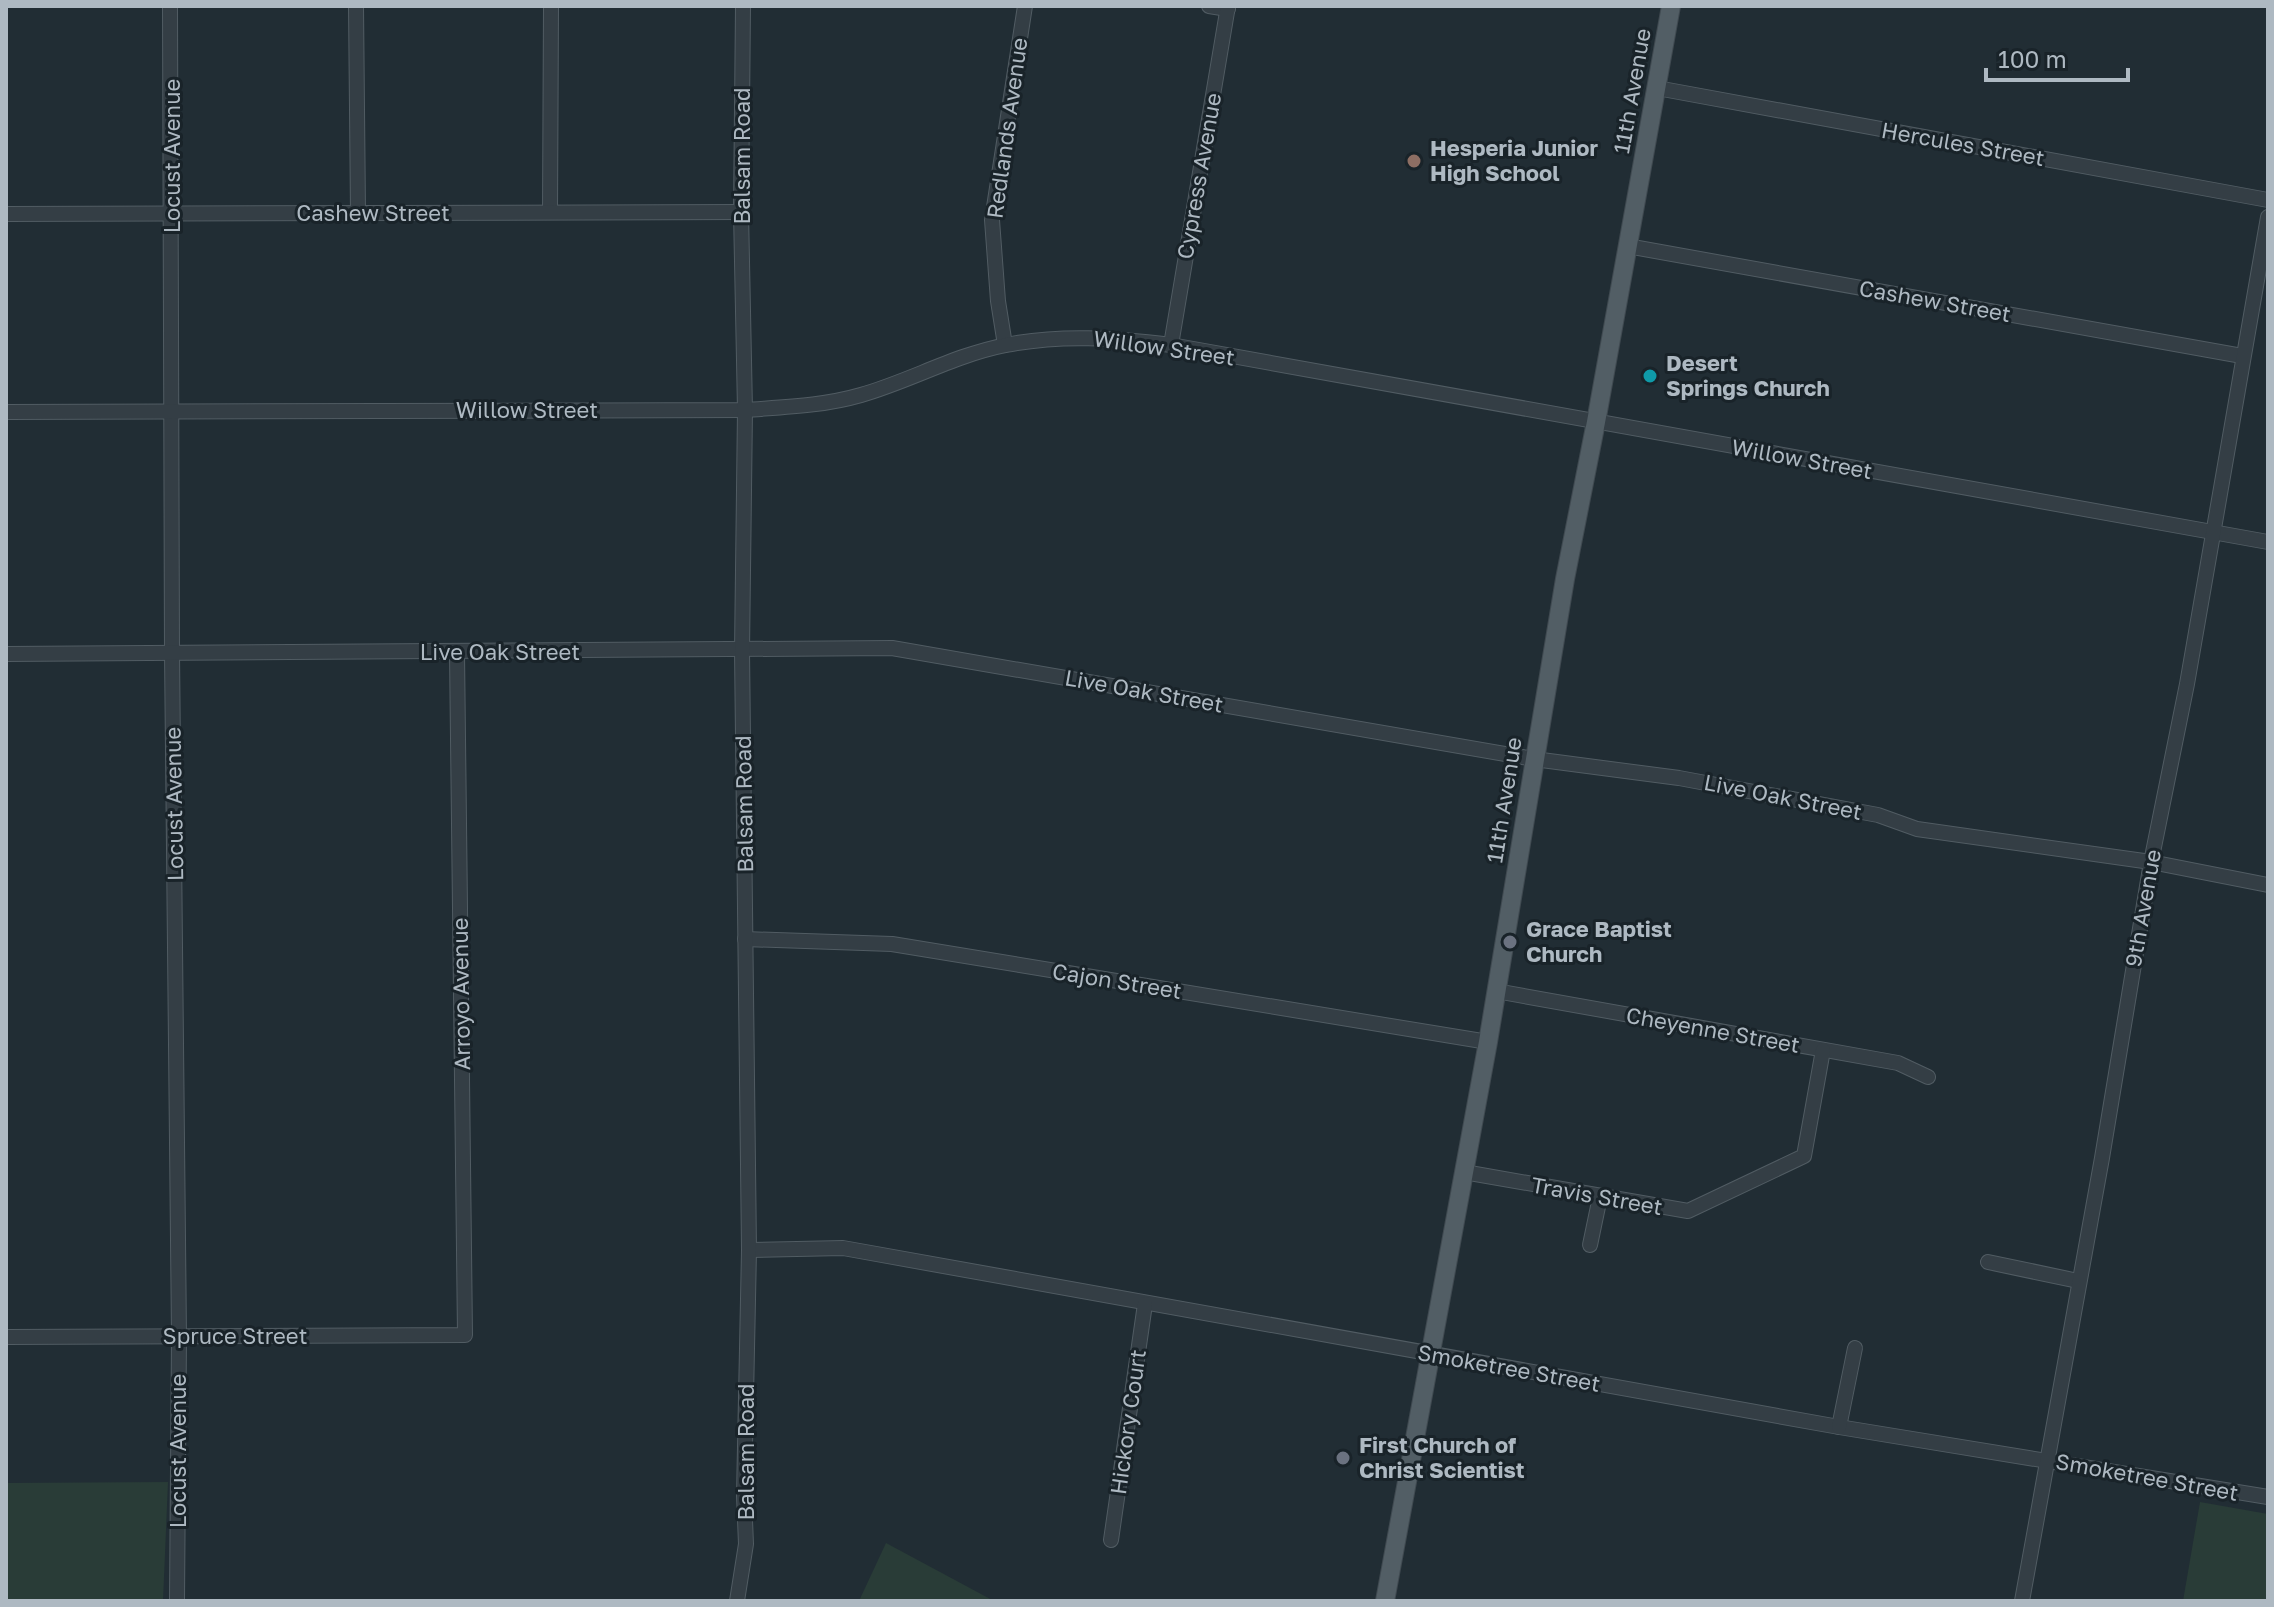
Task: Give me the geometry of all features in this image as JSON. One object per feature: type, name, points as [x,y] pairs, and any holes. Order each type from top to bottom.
[{"type":"main road","name":"11th Avenue","points":[[1385,1601],[1488,1042],[1570,551],[1671,6]]},
{"type":"street","name":"Locust Avenue","points":[[170,6],[179,1337],[177,1601]]},
{"type":"street","points":[[356,6],[358,213]]},
{"type":"street","points":[[550,212],[551,6]]},
{"type":"street","name":"Balsam Road","points":[[737,1601],[746,1544],[744,1496],[749,1250],[742,651],[745,410],[741,212],[743,6]]},
{"type":"street","name":"Redlands Avenue","points":[[1005,345],[998,301],[992,220],[1025,6]]},
{"type":"street","points":[[1209,6],[1228,8]]},
{"type":"street","name":"Cypress Avenue","points":[[1171,345],[1228,8]]},
{"type":"street","name":"Hercules Street","points":[[1657,88],[2268,200]]},
{"type":"street","name":"Cashew Street","points":[[6,214],[741,212]]},
{"type":"street","name":"9th Avenue","points":[[2022,1601],[2268,217]]},
{"type":"street","name":"Cashew Street","points":[[1627,246],[2242,356]]},
{"type":"street","name":"Willow Street","points":[[6,412],[745,410],[844,400],[970,354],[1005,345],[1077,337],[1171,345],[2268,542]]},
{"type":"street","name":"Live Oak Street","points":[[6,654],[892,648],[1534,759],[1679,778],[1878,815],[1917,829],[2151,862],[2268,885]]},
{"type":"street","name":"Arroyo Avenue","points":[[457,653],[465,1335]]},
{"type":"street","name":"Cajon Street","points":[[745,939],[892,944],[1488,1042]]},
{"type":"street","name":"Cheyenne Street","points":[[1496,991],[1898,1063],[1928,1077]]},
{"type":"street","name":"Travis Street","points":[[1464,1172],[1688,1211],[1804,1156],[1823,1050]]},
{"type":"street","points":[[1590,1245],[1600,1197]]},
{"type":"street","name":"Smoketree Street","points":[[749,1250],[843,1248],[1839,1427],[2268,1497]]},
{"type":"street","points":[[1988,1262],[2078,1281]]},
{"type":"street","name":"Hickory Court","points":[[1111,1540],[1145,1304]]},
{"type":"street","name":"Spruce Street","points":[[6,1337],[465,1335]]},
{"type":"street","points":[[1839,1427],[1855,1348]]},
{"type":"green space","points":[[168,1482],[163,1601],[6,1601],[6,1483]]},
{"type":"green space","points":[[2200,1502],[2268,1514],[2268,1601],[2183,1601]]},
{"type":"green space","points":[[886,1543],[994,1601],[859,1601]]},
{"type":"place","name":"Hesperia Junior High School","points":[[1414,161]]},
{"type":"place","name":"Desert Springs Church","points":[[1650,376]]},
{"type":"place","name":"Grace Baptist Church","points":[[1510,942]]},
{"type":"place","name":"First Church of Christ Scientist","points":[[1343,1458]]}]
